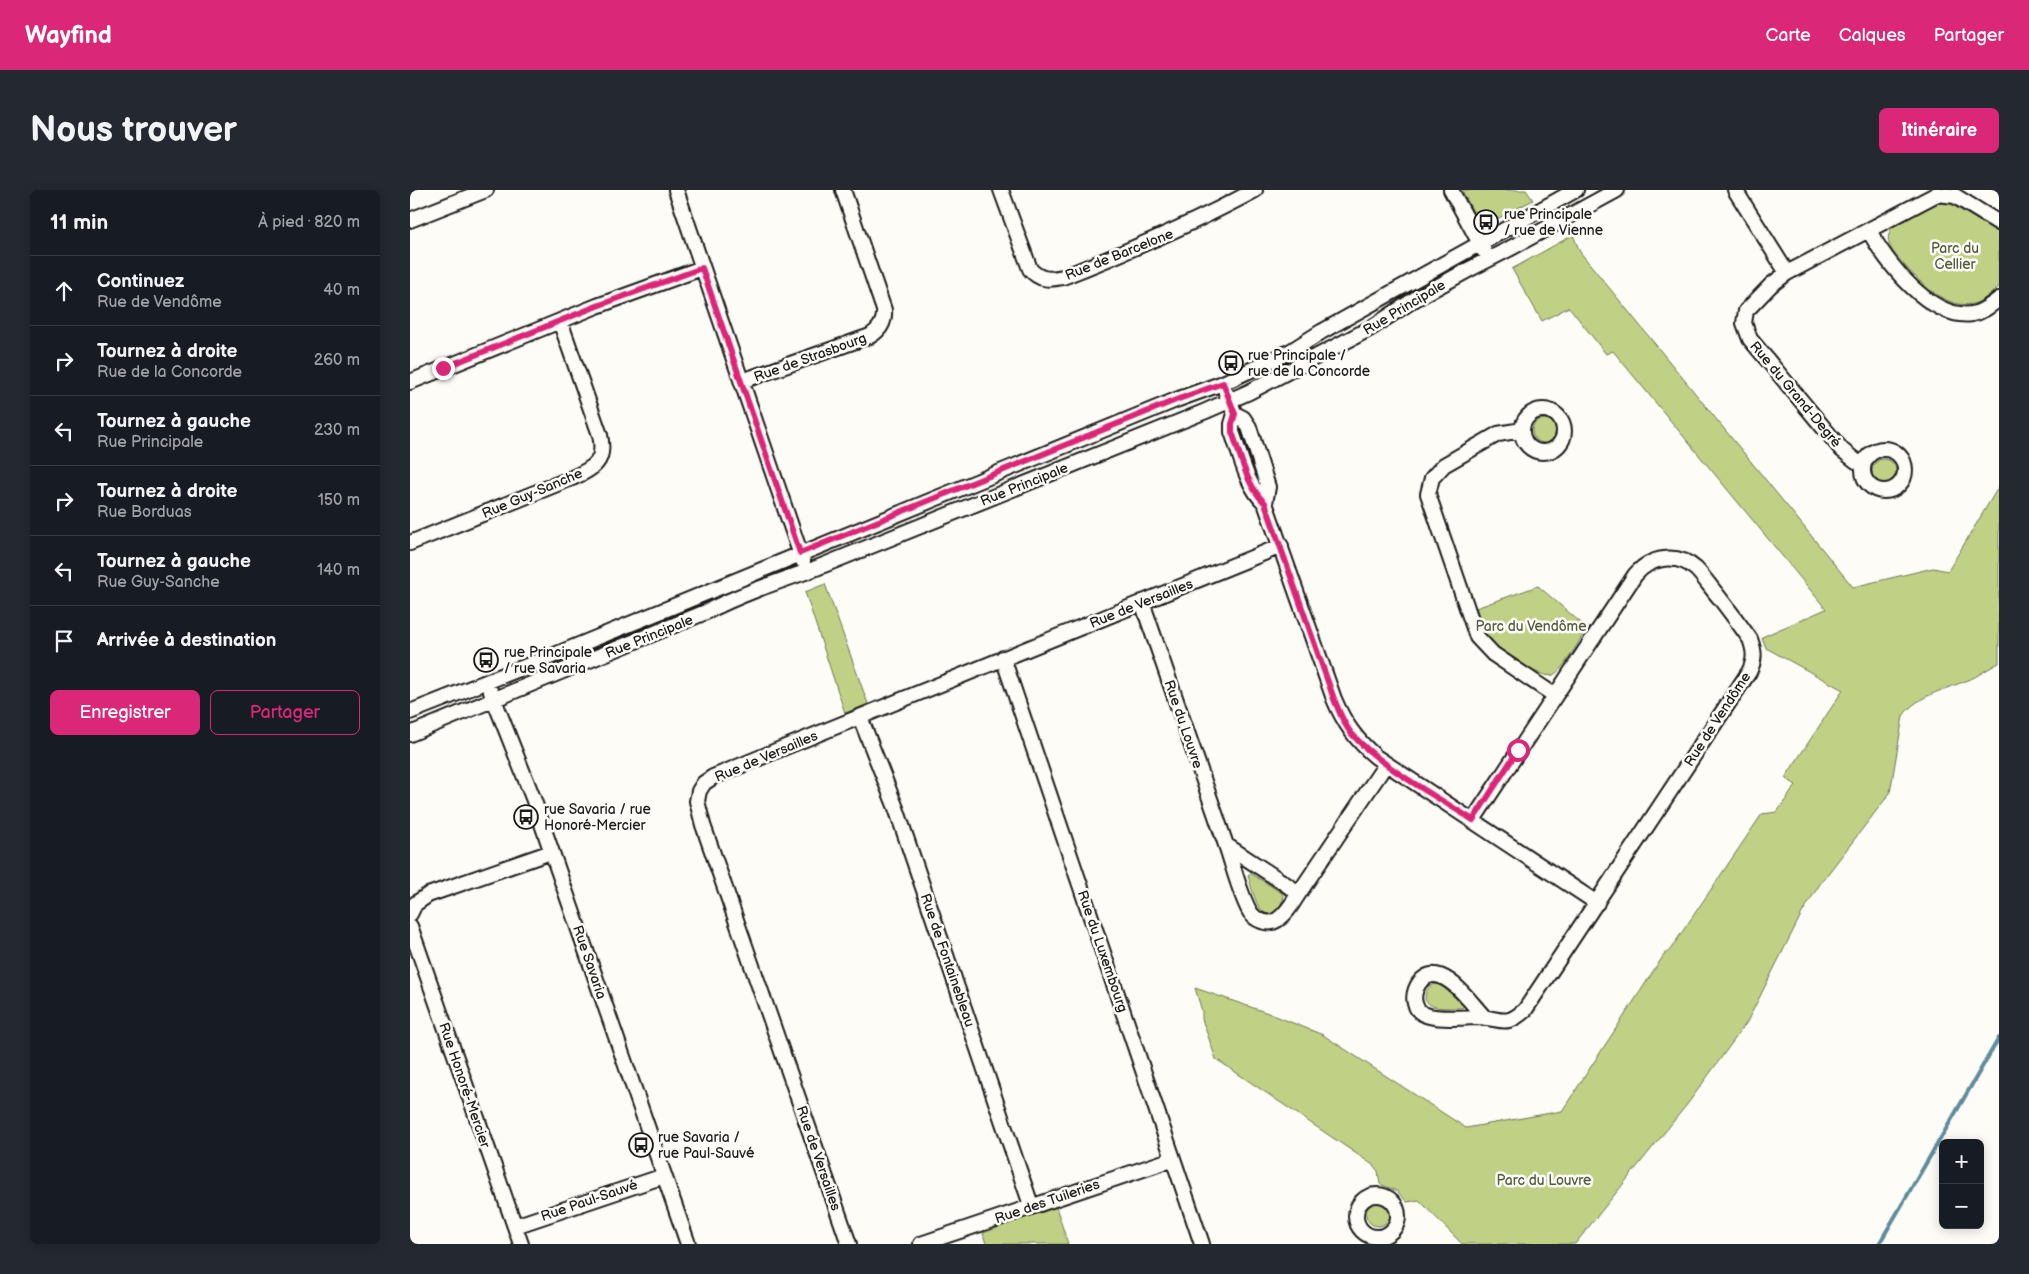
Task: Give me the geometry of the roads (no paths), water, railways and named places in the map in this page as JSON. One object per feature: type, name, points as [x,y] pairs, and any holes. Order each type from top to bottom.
[{"type":"street","points":[[410,220],[486,190]]},
{"type":"street","points":[[676,190],[807,572]]},
{"type":"street","name":"Rue de Strasbourg","points":[[742,381],[870,336],[881,326],[884,310],[843,190]]},
{"type":"street","name":"Rue de Barcelone","points":[[1002,190],[1030,269],[1038,277],[1048,279],[1063,277],[1172,233],[1256,190]]},
{"type":"street","points":[[1451,190],[1488,259]]},
{"type":"street","name":"Rue Principale","points":[[410,712],[1176,400],[1223,383],[1304,344],[1321,332],[1576,190]]},
{"type":"street","name":"Rue Principale","points":[[410,734],[706,612],[728,601],[807,572],[1230,401],[1371,328],[1415,300],[1616,190]]},
{"type":"street","points":[[1735,190],[1787,273]]},
{"type":"street","name":"Rue du Grand-Degré","points":[[1863,464],[1842,450],[1760,352],[1747,333],[1744,318],[1749,306],[1787,273],[1941,193],[1955,196],[1999,223]]},
{"type":"street","points":[[1869,230],[1885,257],[1913,288],[1923,297],[1942,308],[1956,313],[1972,314],[1986,309],[1999,299]]},
{"type":"street","points":[[410,382],[560,321],[702,268]]},
{"type":"street","name":"Rue Guy-Sanche","points":[[410,543],[572,478],[590,469],[599,460],[602,450],[600,435],[560,321]]},
{"type":"street","points":[[1223,383],[1235,414],[1232,432],[1250,484],[1265,503],[1340,715],[1352,734],[1368,751],[1386,764],[1597,903]]},
{"type":"street","points":[[1522,430],[1498,434],[1444,464],[1432,478],[1428,494],[1477,637],[1492,654],[1554,695]]},
{"type":"street","name":"Rue de Versailles","points":[[849,1244],[706,834],[697,801],[702,785],[713,777],[860,716],[1281,546]]},
{"type":"street","name":"Rue de Vendôme","points":[[1473,820],[1554,695],[1642,567],[1658,559],[1674,559],[1696,569],[1750,639],[1754,652],[1754,661],[1749,672],[1525,1010],[1509,1021],[1426,1015],[1419,1010],[1415,1003],[1416,987],[1420,981],[1428,976],[1442,977],[1452,984],[1485,1018]]},
{"type":"street","name":"Rue du Louvre","points":[[1142,602],[1248,907],[1255,917],[1272,923],[1284,914],[1386,764]]},
{"type":"street","name":"Rue du Luxembourg","points":[[1003,658],[1202,1244]]},
{"type":"street","name":"Rue Savaria","points":[[487,682],[533,798],[688,1244]]},
{"type":"street","name":"Rue de Fontainebleau","points":[[860,716],[899,817],[1031,1205]]},
{"type":"street","points":[[1226,845],[1299,893]]},
{"type":"street","points":[[410,914],[415,904],[428,895],[551,852]]},
{"type":"street","name":"Rue Honoré-Mercier","points":[[410,926],[521,1244]]},
{"type":"street","name":"Rue des Tuileries","points":[[921,1244],[1172,1158]]},
{"type":"street","name":"Rue Paul-Sauvé","points":[[515,1226],[664,1176]]},
{"type":"waterway","points":[[1879,1244],[1999,1038]]},
{"type":"place","name":"rue Principale / rue de Vienne","points":[[1486,222]]},
{"type":"place","name":"rue Principale / rue de la Concorde","points":[[1231,363]]},
{"type":"place","name":"rue Principale / rue Savaria","points":[[486,660]]},
{"type":"place","name":"rue Savaria / rue Honoré-Mercier","points":[[526,817]]},
{"type":"place","name":"rue Savaria / rue Paul-Sauvé","points":[[641,1145]]},
{"type":"park label","name":"Parc du Cellier","points":[[1955,256]]},
{"type":"park label","name":"Parc du Vendôme","points":[[1531,626]]},
{"type":"park label","name":"Parc du Louvre","points":[[1544,1180]]}]
